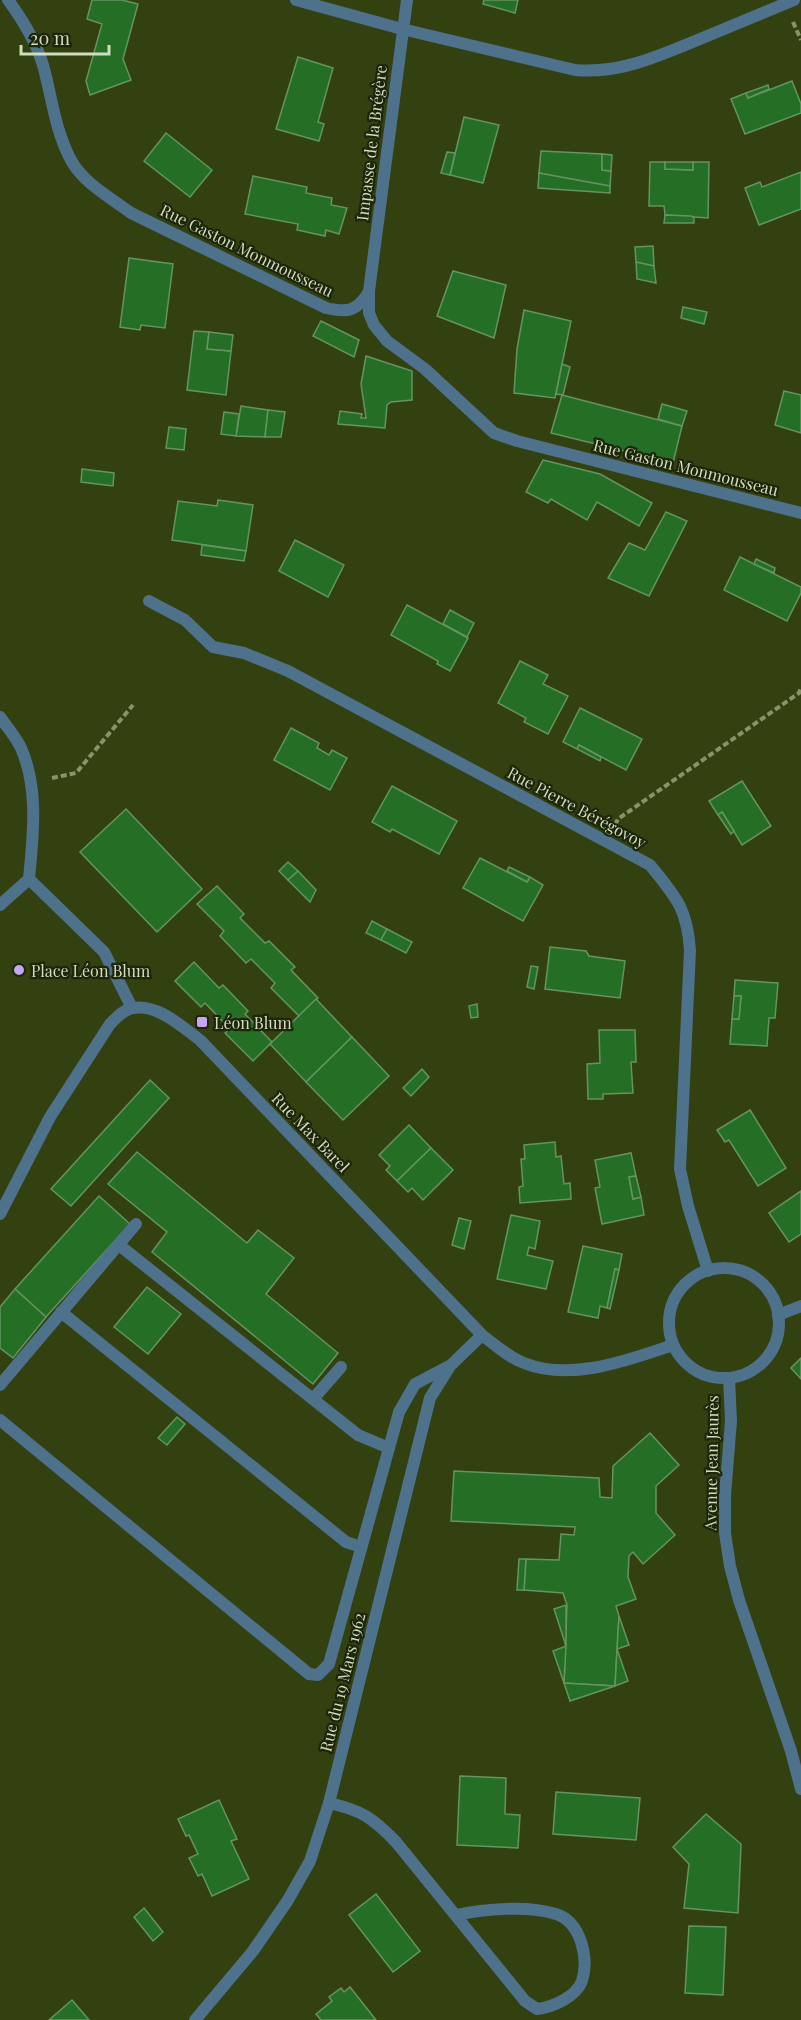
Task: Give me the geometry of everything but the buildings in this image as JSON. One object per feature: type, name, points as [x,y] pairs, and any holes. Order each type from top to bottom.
[{"type":"street","name":"Rue Gaston Monmousseau","points":[[8,0],[30,34],[43,63],[59,130],[72,162],[86,179],[131,213],[326,308],[339,311],[352,309],[361,304],[369,291]]},
{"type":"street","points":[[296,0],[402,29],[575,70],[596,72],[618,69],[650,60],[794,0]]},
{"type":"street","name":"Impasse de la Brégère","points":[[369,291],[407,0]]},
{"type":"street","name":"Rue Gaston Monmousseau","points":[[369,291],[369,313],[374,325],[387,341],[425,369],[494,433],[517,441],[801,513]]},
{"type":"street","name":"Rue Pierre Bérégovoy","points":[[149,601],[185,620],[213,647],[244,652],[288,671],[650,865],[680,904],[689,929],[680,1169],[688,1206],[708,1270]]},
{"type":"street","points":[[0,717],[21,748],[31,782],[33,831],[29,879],[0,905]]},
{"type":"street","points":[[0,1214],[50,1117],[110,1024],[132,1008],[104,952],[29,879]]},
{"type":"street","name":"Rue Max Barel","points":[[132,1008],[150,1009],[171,1018],[200,1040],[482,1335],[504,1352],[525,1364],[553,1370],[579,1369],[610,1364],[673,1345]]},
{"type":"street","points":[[0,1385],[136,1224]]},
{"type":"street","points":[[119,1245],[358,1435],[389,1448]]},
{"type":"street","points":[[727,1268],[745,1272],[760,1282],[772,1297],[778,1315],[777,1340],[771,1352],[753,1370],[729,1378],[715,1378],[690,1367],[673,1345],[669,1330],[669,1315],[682,1287],[694,1277],[708,1270],[727,1268]]},
{"type":"street","points":[[778,1315],[801,1306]]},
{"type":"street","points":[[61,1312],[346,1542],[361,1547]]},
{"type":"street","name":"Rue du 19 Mars 1962","points":[[195,2020],[253,1952],[288,1900],[310,1861],[329,1803],[430,1398],[450,1366],[482,1335]]},
{"type":"street","points":[[0,1420],[309,1674],[318,1675],[329,1664],[399,1412],[415,1384],[450,1366]]},
{"type":"street","points":[[313,1399],[341,1367]]},
{"type":"street","name":"Avenue Jean Jaurès","points":[[729,1378],[731,1420],[724,1495],[725,1533],[730,1566],[739,1600],[791,1751],[801,1789]]},
{"type":"street","points":[[329,1803],[352,1808],[375,1821],[396,1842],[456,1916],[525,2001],[537,2009],[550,2007],[570,1995],[581,1982],[584,1949],[575,1928],[558,1914],[528,1910],[486,1909],[456,1916]]},
{"type":"path","points":[[605,841],[618,819],[799,693],[801,687]]},
{"type":"path","points":[[31,782],[76,773],[133,705]]},
{"type":"place","name":"Place Léon Blum","points":[[19,970]]},
{"type":"place","name":"Léon Blum","points":[[202,1022]]}]
